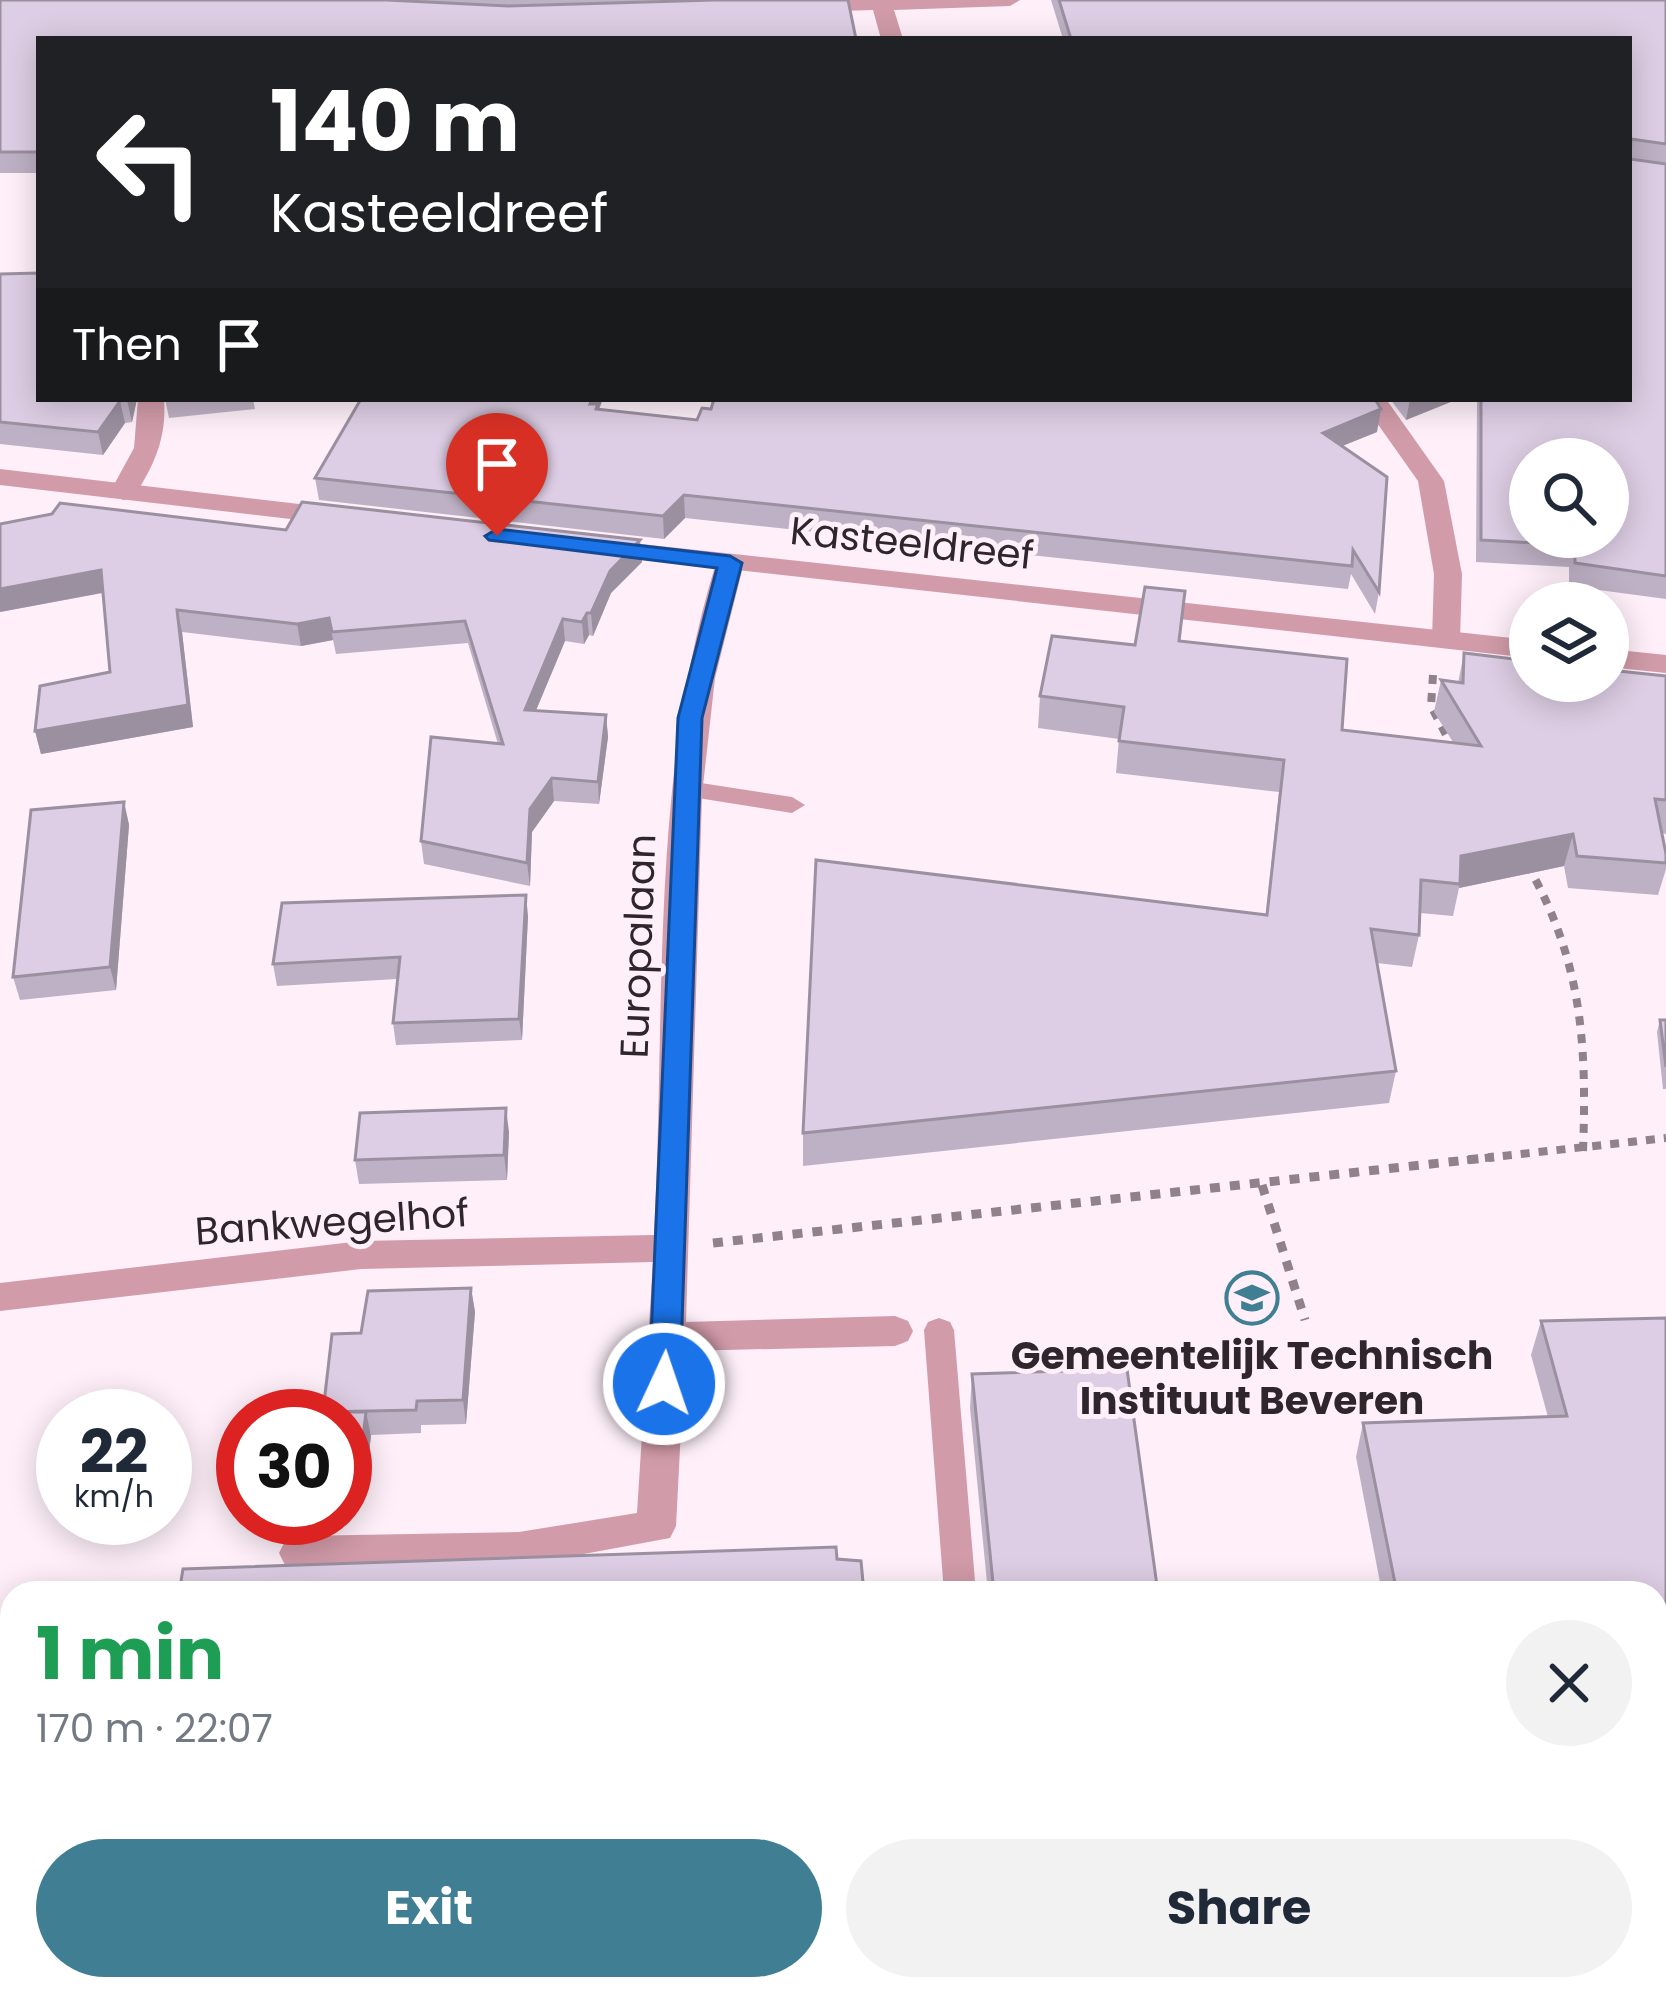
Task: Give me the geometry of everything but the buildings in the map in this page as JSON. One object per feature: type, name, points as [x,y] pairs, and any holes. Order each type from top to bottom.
[{"type":"street","points":[[789,6],[1010,0]]},
{"type":"street","points":[[881,3],[891,36]]},
{"type":"street","points":[[123,492],[146,458],[151,402]]},
{"type":"street","points":[[1374,402],[1431,481],[1448,574],[1446,640]]},
{"type":"street","points":[[0,477],[380,522]]},
{"type":"street","name":"Kasteeldreef","points":[[567,544],[1509,648]]},
{"type":"street","name":"Europalaan","points":[[299,1553],[519,1550],[656,1526],[672,1248],[690,718],[730,563]]},
{"type":"street","points":[[1629,660],[1666,664]]},
{"type":"street","name":"Bankwegelhof","points":[[0,1297],[361,1256],[672,1248]]},
{"type":"street","points":[[667,1337],[895,1331]]},
{"type":"lane","points":[[688,789],[792,805]]},
{"type":"lane","points":[[939,1330],[959,1581]]},
{"type":"path","points":[[1446,640],[1433,672],[1431,706],[1464,766]]},
{"type":"path","points":[[1523,858],[1546,895],[1574,970],[1588,1046],[1583,1150]]},
{"type":"path","points":[[672,1248],[1666,1138]]},
{"type":"path","points":[[1262,1185],[1305,1320]]},
{"type":"place","name":"Gemeentelijk Technisch Instituut Beveren","points":[[1252,1298]]},
{"type":"route","points":[[497,536],[730,563],[690,718],[664,1384]]}]
